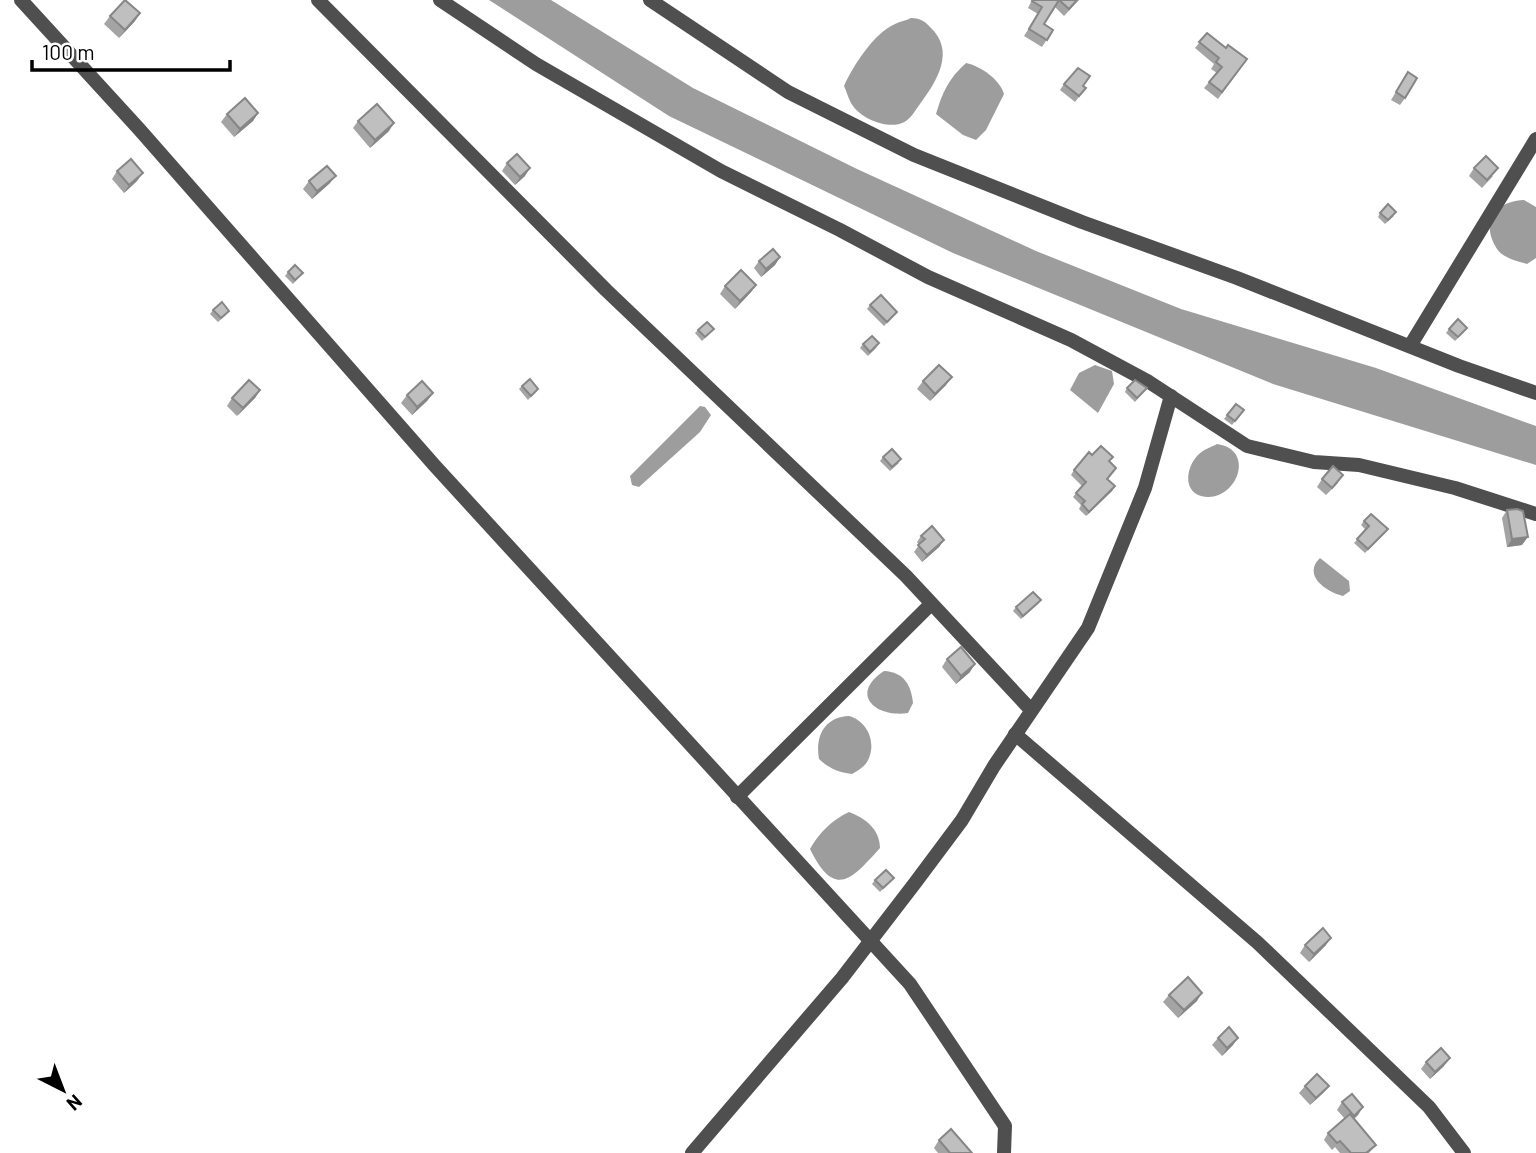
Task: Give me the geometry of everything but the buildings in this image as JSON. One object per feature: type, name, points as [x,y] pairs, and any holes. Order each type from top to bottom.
[{"type":"street","points":[[21,0],[148,139],[435,466],[910,984],[1005,1126],[1004,1153]]},
{"type":"street","points":[[318,0],[606,290],[895,567],[1031,710]]},
{"type":"street","points":[[440,0],[536,64],[721,171],[841,230],[928,277],[1070,340],[1149,382],[1247,446],[1314,462],[1359,465],[1455,488],[1536,514]]},
{"type":"street","points":[[650,0],[788,92],[914,155],[1082,222],[1237,278],[1536,393]]},
{"type":"street","points":[[1410,346],[1536,139]]},
{"type":"street","points":[[692,1153],[842,978],[962,820],[1015,734],[1088,628],[1145,488],[1171,396]]},
{"type":"street","points":[[737,797],[931,604]]},
{"type":"street","points":[[1015,734],[1258,943],[1429,1107],[1464,1153]]},
{"type":"shaded area","points":[[489,0],[551,0],[693,88],[857,169],[1036,251],[1181,309],[1376,368],[1536,426],[1536,465],[1273,384],[953,253],[669,116]]},
{"type":"shaded area","points":[[911,18],[924,22],[938,36],[943,56],[937,76],[908,119],[893,125],[870,120],[852,104],[844,86],[872,42],[887,28]]},
{"type":"shaded area","points":[[966,63],[989,74],[1004,94],[986,130],[976,140],[963,135],[936,114],[947,86]]},
{"type":"shaded area","points":[[1524,200],[1536,207],[1536,258],[1527,264],[1503,255],[1497,249],[1490,231],[1490,222],[1498,209],[1505,204]]},
{"type":"shaded area","points":[[1095,365],[1112,371],[1114,384],[1098,413],[1070,390],[1079,373]]},
{"type":"shaded area","points":[[700,406],[705,407],[711,415],[700,432],[639,487],[632,485],[630,476]]},
{"type":"shaded area","points":[[1217,444],[1229,448],[1237,456],[1237,476],[1224,493],[1213,497],[1201,496],[1191,489],[1189,471],[1198,455]]},
{"type":"shaded area","points":[[1320,558],[1349,581],[1350,591],[1343,596],[1318,582],[1314,571]]},
{"type":"shaded area","points":[[884,671],[897,674],[908,685],[913,703],[908,713],[886,712],[871,703],[868,688]]},
{"type":"shaded area","points":[[849,716],[865,727],[871,745],[866,763],[852,774],[827,765],[819,759],[818,751],[820,736],[827,724],[840,717]]},
{"type":"shaded area","points":[[849,812],[870,825],[877,835],[880,848],[852,875],[836,879],[819,865],[810,849],[826,828]]}]
